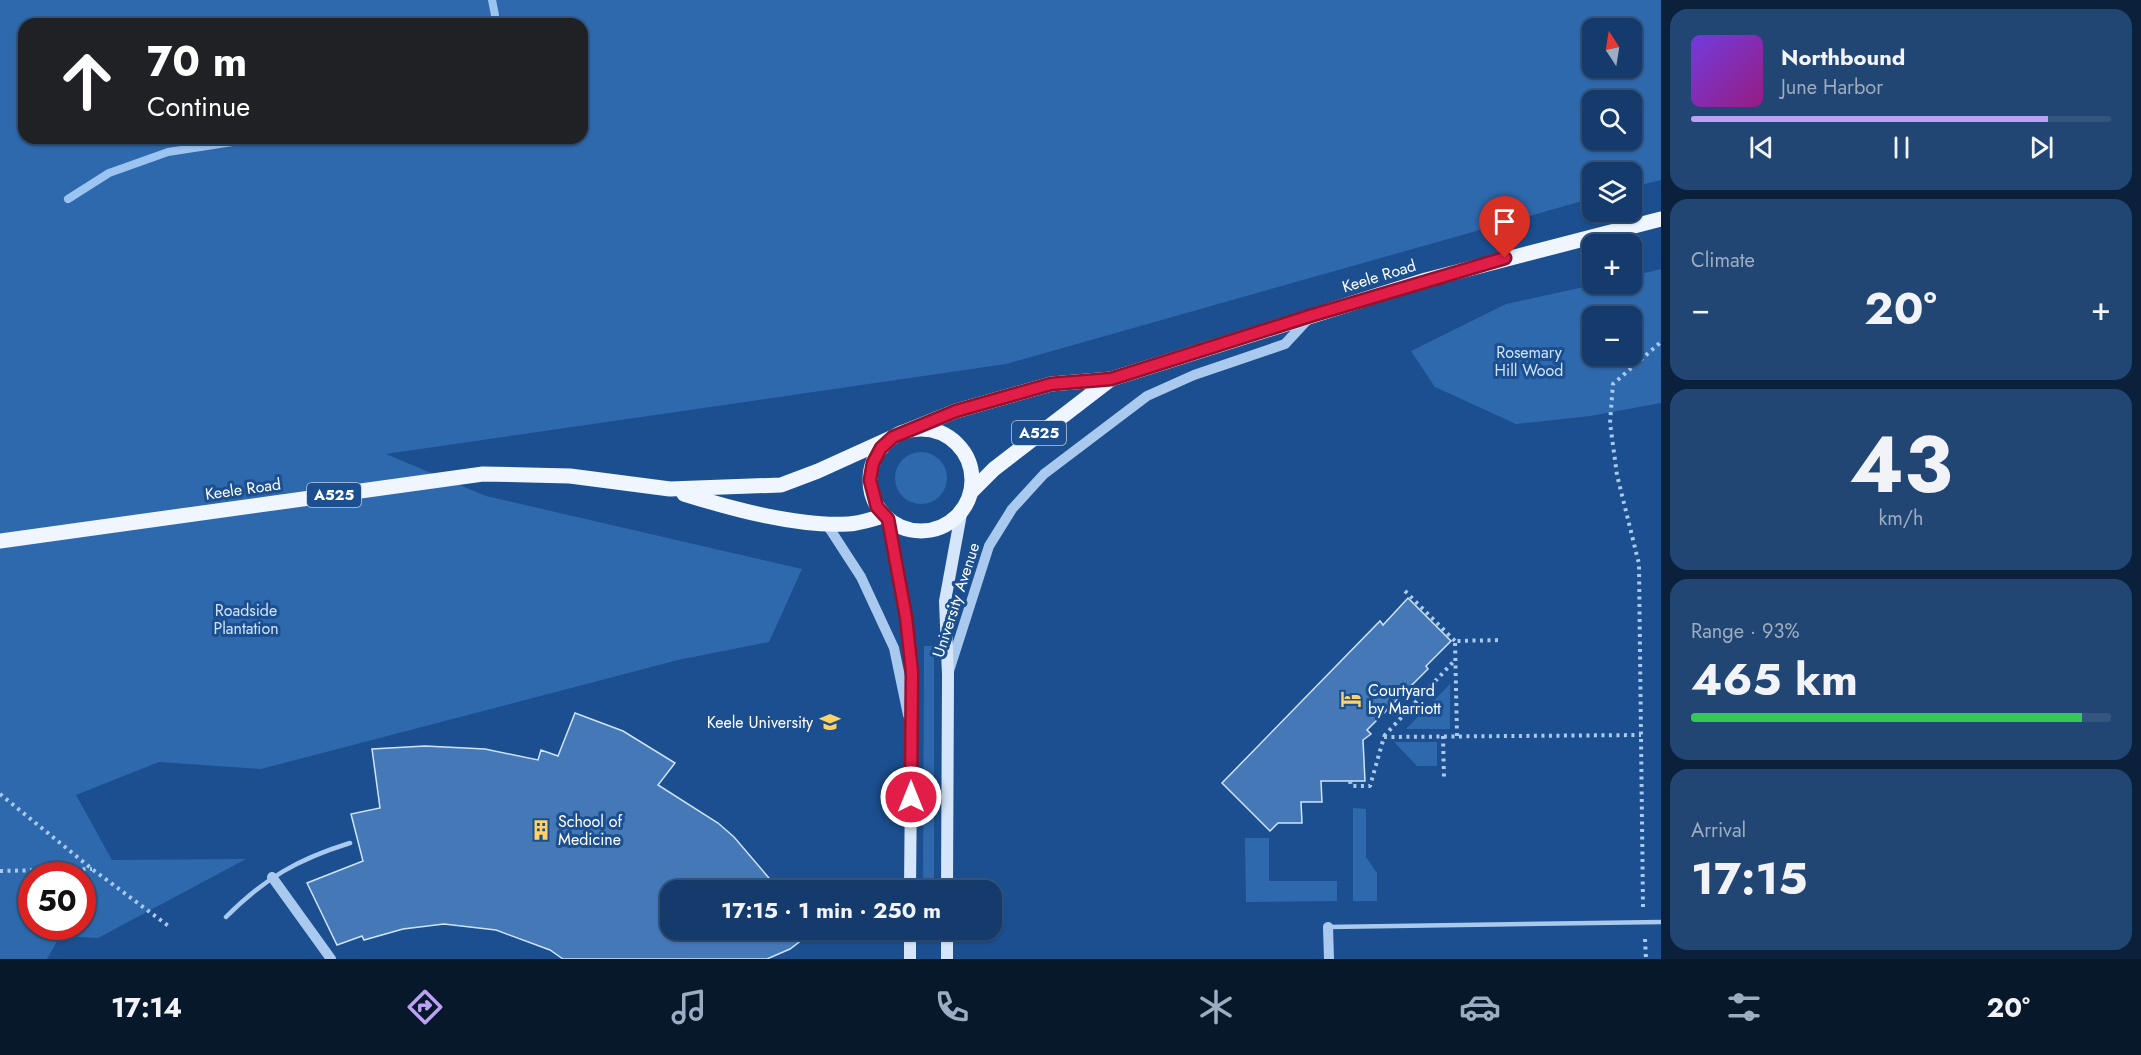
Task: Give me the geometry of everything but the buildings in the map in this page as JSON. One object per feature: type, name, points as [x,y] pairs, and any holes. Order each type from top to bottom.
[{"type":"main road","name":"Keele Road","points":[[1111,379],[1313,315],[1534,250],[1661,219]]},
{"type":"main road","name":"A525","points":[[909,430],[956,411],[1051,384],[1111,379]]},
{"type":"main road","name":"A525","points":[[971,492],[994,469],[1111,379]]},
{"type":"main road","points":[[924,429],[952,439],[963,450],[970,463],[973,478],[971,492],[961,514],[941,527],[925,531],[908,529],[886,518],[873,496],[870,480],[877,456],[893,437],[909,430],[924,429]]},
{"type":"main road","name":"A525","points":[[670,489],[781,484],[819,471],[893,437]]},
{"type":"main road","name":"Keele Road","points":[[0,541],[483,474],[570,476],[670,489]]},
{"type":"main road","name":"A525","points":[[670,489],[746,513],[849,524],[886,518]]},
{"type":"main road","name":"University Avenue","points":[[947,880],[948,675],[945,601],[961,514]]},
{"type":"main road","name":"University Avenue","points":[[886,518],[906,617],[912,672],[910,880]]},
{"type":"main road","points":[[910,940],[910,959]]},
{"type":"main road","points":[[947,940],[947,959]]},
{"type":"street","name":"University Avenue","points":[[948,675],[989,546],[1012,509],[1044,474],[1147,396],[1194,375],[1285,344],[1313,315]]},
{"type":"street","name":"University Avenue","points":[[826,523],[861,577],[894,648],[911,727]]},
{"type":"street","points":[[272,877],[331,959]]},
{"type":"street","points":[[1328,927],[1329,959]]},
{"type":"lane","points":[[226,917],[272,877],[297,861],[350,843]]},
{"type":"lane","points":[[1328,927],[1661,922]]},
{"type":"path","points":[[1644,922],[1639,564],[1617,475],[1610,423],[1613,384],[1661,342]]},
{"type":"path","points":[[1405,591],[1455,641],[1457,736]]},
{"type":"path","points":[[1455,641],[1501,640]]},
{"type":"path","points":[[1350,782],[1352,786],[1370,786],[1384,737],[1455,660]]},
{"type":"path","points":[[1384,737],[1641,735]]},
{"type":"path","points":[[1443,736],[1444,778]]},
{"type":"path","points":[[0,794],[83,862]]},
{"type":"path","points":[[0,871],[18,871]]},
{"type":"path","points":[[96,872],[170,927]]},
{"type":"green space","name":"Roadside Plantation","points":[[0,0],[1661,0],[1661,180],[1642,185],[1642,162],[1582,162],[1582,201],[1006,364],[386,454],[486,496],[802,569],[769,642],[678,660],[261,769],[159,762],[76,795],[112,860],[246,859],[98,938],[96,938],[96,862],[18,862],[18,940],[58,940],[47,959],[0,959]]},
{"type":"green space","name":"Rosemary Hill Wood","points":[[1661,269],[1661,403],[1590,416],[1516,424],[1435,387],[1411,351],[1506,304],[1582,287],[1582,294],[1642,294],[1642,274]]},
{"type":"green space","points":[[916,452],[926,452],[935,456],[943,464],[947,478],[943,492],[935,500],[926,504],[916,504],[907,500],[899,492],[895,483],[895,473],[899,464],[907,456]]},
{"type":"green space","points":[[924,646],[934,646],[934,880],[923,880]]},
{"type":"green space","points":[[1450,684],[1450,729],[1406,729]]},
{"type":"green space","points":[[1394,742],[1437,742],[1437,766],[1417,766]]},
{"type":"green space","points":[[1353,808],[1366,809],[1366,857],[1377,873],[1377,901],[1353,901]]},
{"type":"green space","points":[[1245,838],[1269,838],[1269,881],[1337,881],[1337,901],[1246,902]]},
{"type":"waterway","points":[[492,0],[495,18]]},
{"type":"waterway","points":[[68,199],[109,173],[168,152],[220,144]]},
{"type":"place","name":"Courtyard by Marriott","points":[[1351,699]]},
{"type":"place","name":"Keele University","points":[[830,722]]},
{"type":"place","name":"School of Medicine","points":[[541,830]]},
{"type":"route","points":[[911,797],[912,672],[906,617],[888,519],[877,507],[870,480],[873,463],[881,448],[893,437],[956,411],[1051,384],[1111,379],[1426,280],[1505,258]]}]
